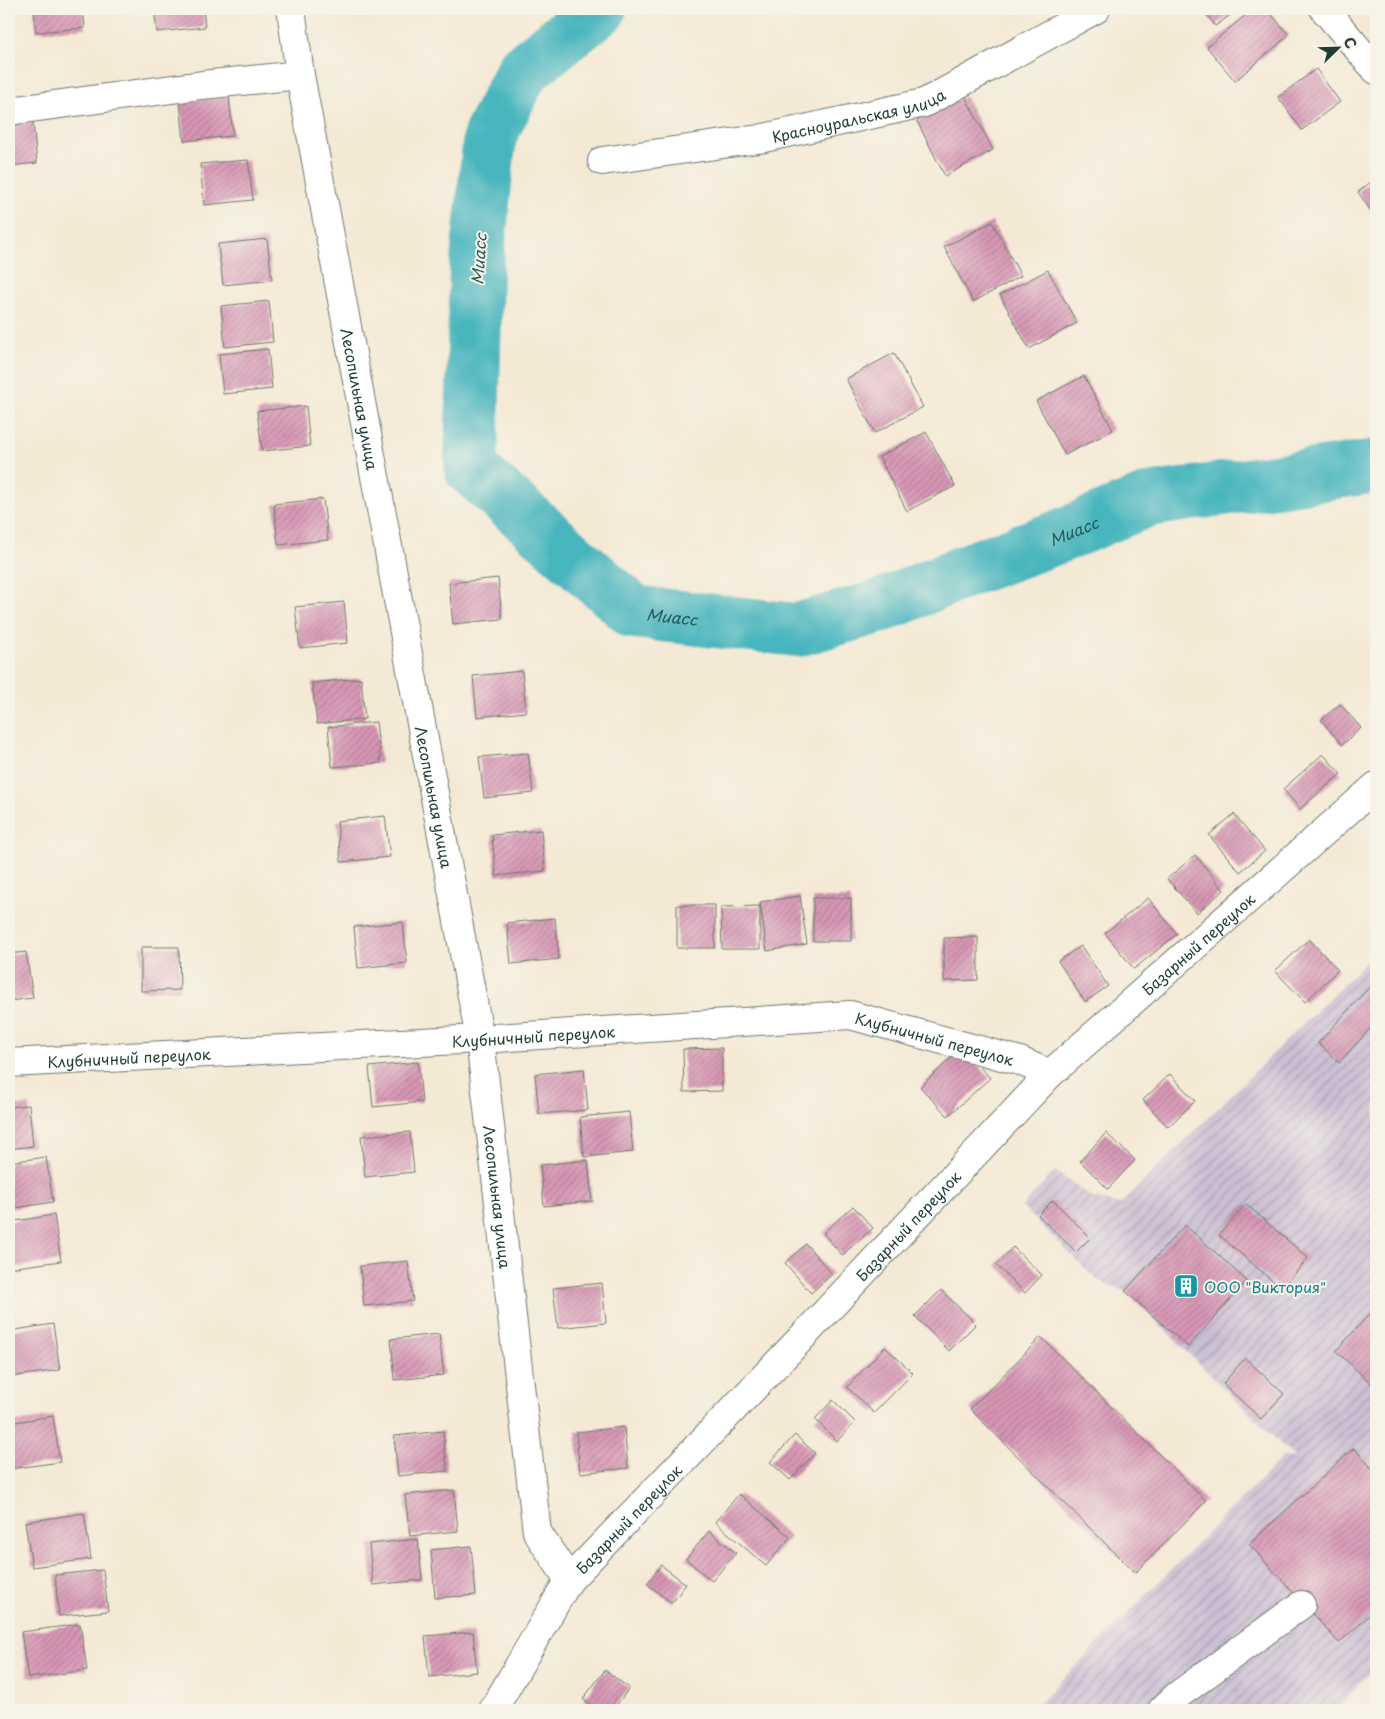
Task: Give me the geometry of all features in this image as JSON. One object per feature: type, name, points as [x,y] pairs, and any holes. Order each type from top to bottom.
[{"type":"street","name":"Лесопильная улица","points":[[291,9],[300,75],[480,1039],[536,1532],[569,1580]]},
{"type":"street","name":"Красноуральская улица","points":[[602,161],[759,139],[924,103],[1096,9]]},
{"type":"street","points":[[1324,9],[1376,70]]},
{"type":"street","points":[[9,111],[202,85],[300,75]]},
{"type":"street","name":"Базарный переулок","points":[[493,1710],[569,1580],[791,1349],[1050,1074],[1376,786]]},
{"type":"street","name":"Клубничный переулок","points":[[9,1063],[480,1039],[850,1015],[1020,1061],[1050,1074]]},
{"type":"street","points":[[1162,1710],[1178,1695],[1301,1606]]},
{"type":"shaded area","points":[[1376,952],[1376,1666],[1336,1710],[1032,1710],[1283,1457],[1295,1458],[1125,1291],[1097,1280],[1022,1207],[1055,1171],[1091,1197],[1120,1205]]},
{"type":"building","points":[[34,9],[83,9],[85,28],[36,32]]},
{"type":"building","points":[[154,9],[203,9],[205,27],[157,32]]},
{"type":"building","points":[[1203,9],[1239,9],[1215,26]]},
{"type":"building","points":[[1253,9],[1267,9],[1289,35],[1235,81],[1207,47]]},
{"type":"building","points":[[1316,69],[1340,102],[1302,130],[1278,97]]},
{"type":"building","points":[[229,96],[233,136],[184,141],[180,101]]},
{"type":"building","points":[[965,96],[993,150],[945,176],[917,121]]},
{"type":"building","points":[[33,122],[37,163],[9,166],[9,125]]},
{"type":"building","points":[[248,160],[253,200],[204,205],[200,164]]},
{"type":"building","points":[[1376,178],[1376,218],[1358,192]]},
{"type":"building","points":[[992,222],[1021,276],[973,302],[944,247]]},
{"type":"building","points":[[267,239],[272,280],[223,285],[218,244]]},
{"type":"building","points":[[1048,270],[1077,323],[1029,349],[1000,295]]},
{"type":"building","points":[[269,301],[273,342],[225,347],[221,306]]},
{"type":"building","points":[[268,349],[272,389],[223,394],[219,354]]},
{"type":"building","points":[[894,353],[923,407],[875,433],[846,379]]},
{"type":"building","points":[[1084,376],[1113,430],[1065,455],[1036,401]]},
{"type":"building","points":[[306,406],[310,446],[262,451],[257,411]]},
{"type":"building","points":[[926,432],[955,486],[907,511],[879,457]]},
{"type":"building","points":[[323,499],[328,540],[278,545],[274,504]]},
{"type":"building","points":[[498,578],[502,619],[453,624],[449,583]]},
{"type":"building","points":[[344,602],[348,643],[300,648],[295,607]]},
{"type":"building","points":[[522,671],[526,712],[477,717],[473,676]]},
{"type":"building","points":[[361,678],[365,719],[317,724],[312,683]]},
{"type":"building","points":[[1340,704],[1361,728],[1342,745],[1321,720]]},
{"type":"building","points":[[376,722],[381,763],[332,767],[328,727]]},
{"type":"building","points":[[528,753],[533,793],[484,798],[479,757]]},
{"type":"building","points":[[1323,754],[1341,774],[1300,809],[1283,789]]},
{"type":"building","points":[[1234,814],[1265,851],[1240,872],[1209,835]]},
{"type":"building","points":[[385,816],[390,857],[341,862],[337,821]]},
{"type":"building","points":[[541,830],[545,871],[496,876],[492,835]]},
{"type":"building","points":[[1195,855],[1224,890],[1197,913],[1167,879]]},
{"type":"building","points":[[800,896],[807,944],[767,951],[760,902]]},
{"type":"building","points":[[813,898],[851,898],[851,941],[813,941]]},
{"type":"building","points":[[1148,898],[1177,934],[1134,969],[1105,933]]},
{"type":"building","points":[[677,905],[715,905],[715,948],[677,948]]},
{"type":"building","points":[[760,906],[760,949],[722,949],[721,907]]},
{"type":"building","points":[[555,918],[559,959],[511,964],[507,923]]},
{"type":"building","points":[[403,922],[407,963],[358,968],[354,927]]},
{"type":"building","points":[[978,937],[978,980],[944,981],[944,938]]},
{"type":"building","points":[[1309,939],[1338,970],[1305,1002],[1275,971]]},
{"type":"building","points":[[1081,946],[1108,986],[1085,1002],[1058,961]]},
{"type":"building","points":[[141,947],[179,947],[180,990],[141,991]]},
{"type":"building","points":[[26,952],[33,998],[9,1001],[9,954]]},
{"type":"building","points":[[1376,980],[1376,1022],[1339,1063],[1318,1043]]},
{"type":"building","points":[[722,1048],[722,1091],[684,1092],[683,1049]]},
{"type":"building","points":[[962,1048],[990,1078],[948,1116],[920,1087]]},
{"type":"building","points":[[418,1062],[422,1102],[373,1107],[369,1067]]},
{"type":"building","points":[[584,1069],[588,1110],[539,1114],[535,1074]]},
{"type":"building","points":[[1170,1074],[1195,1101],[1168,1127],[1143,1100]]},
{"type":"building","points":[[29,1105],[33,1146],[9,1149],[9,1107]]},
{"type":"building","points":[[629,1112],[633,1152],[584,1157],[580,1117]]},
{"type":"building","points":[[410,1132],[414,1172],[365,1177],[361,1136]]},
{"type":"building","points":[[1106,1133],[1135,1160],[1108,1189],[1080,1161]]},
{"type":"building","points":[[46,1157],[53,1202],[9,1209],[9,1162]]},
{"type":"building","points":[[588,1160],[592,1201],[544,1206],[540,1165]]},
{"type":"building","points":[[1053,1200],[1090,1238],[1076,1252],[1038,1215]]},
{"type":"building","points":[[1246,1204],[1308,1258],[1282,1289],[1219,1235]]},
{"type":"building","points":[[853,1206],[873,1228],[842,1255],[823,1233]]},
{"type":"building","points":[[54,1215],[61,1261],[9,1268],[9,1222]]},
{"type":"building","name":"ООО \"Виктория\"","points":[[1185,1225],[1247,1281],[1188,1347],[1125,1291]]},
{"type":"building","points":[[806,1244],[832,1274],[811,1293],[785,1263]]},
{"type":"building","points":[[1013,1247],[1042,1275],[1025,1293],[996,1265]]},
{"type":"building","points":[[408,1261],[413,1301],[364,1306],[360,1266]]},
{"type":"building","points":[[602,1283],[606,1323],[558,1328],[553,1288]]},
{"type":"building","points":[[941,1290],[976,1324],[949,1351],[915,1316]]},
{"type":"building","points":[[1376,1307],[1376,1388],[1336,1351]]},
{"type":"building","points":[[53,1324],[60,1370],[9,1377],[9,1331]]},
{"type":"building","points":[[439,1334],[444,1375],[395,1380],[391,1339]]},
{"type":"building","points":[[1041,1337],[1206,1501],[1135,1573],[970,1409]]},
{"type":"building","points":[[885,1347],[913,1373],[874,1413],[847,1387]]},
{"type":"building","points":[[1245,1358],[1284,1394],[1261,1419],[1223,1384]]},
{"type":"building","points":[[833,1400],[855,1422],[837,1441],[815,1419]]},
{"type":"building","points":[[53,1416],[60,1462],[9,1469],[9,1423]]},
{"type":"building","points":[[624,1427],[628,1468],[580,1473],[576,1432]]},
{"type":"building","points":[[443,1431],[447,1471],[398,1476],[394,1436]]},
{"type":"building","points":[[795,1435],[815,1453],[790,1480],[770,1462]]},
{"type":"building","points":[[1354,1448],[1376,1473],[1376,1609],[1339,1643],[1249,1544]]},
{"type":"building","points":[[454,1490],[458,1531],[410,1536],[405,1495]]},
{"type":"building","points":[[739,1494],[790,1537],[766,1566],[715,1522]]},
{"type":"building","points":[[84,1513],[91,1559],[32,1567],[25,1522]]},
{"type":"building","points":[[709,1531],[736,1553],[712,1581],[686,1559]]},
{"type":"building","points":[[418,1539],[422,1580],[373,1585],[369,1544]]},
{"type":"building","points":[[471,1546],[476,1595],[435,1598],[431,1550]]},
{"type":"building","points":[[661,1565],[686,1584],[672,1603],[647,1584]]},
{"type":"building","points":[[103,1570],[108,1611],[59,1616],[55,1575]]},
{"type":"building","points":[[80,1624],[87,1670],[28,1678],[21,1632]]},
{"type":"building","points":[[473,1632],[477,1672],[429,1677],[425,1636]]},
{"type":"building","points":[[605,1670],[629,1688],[613,1710],[598,1710],[583,1699]]},
{"type":"waterway","name":"Миасс","points":[[600,9],[523,70],[490,135],[476,270],[471,469],[634,612],[797,630],[878,607],[1148,500],[1376,466]]},
{"type":"place","name":"ООО \"Виктория\"","points":[[1186,1286]]}]
